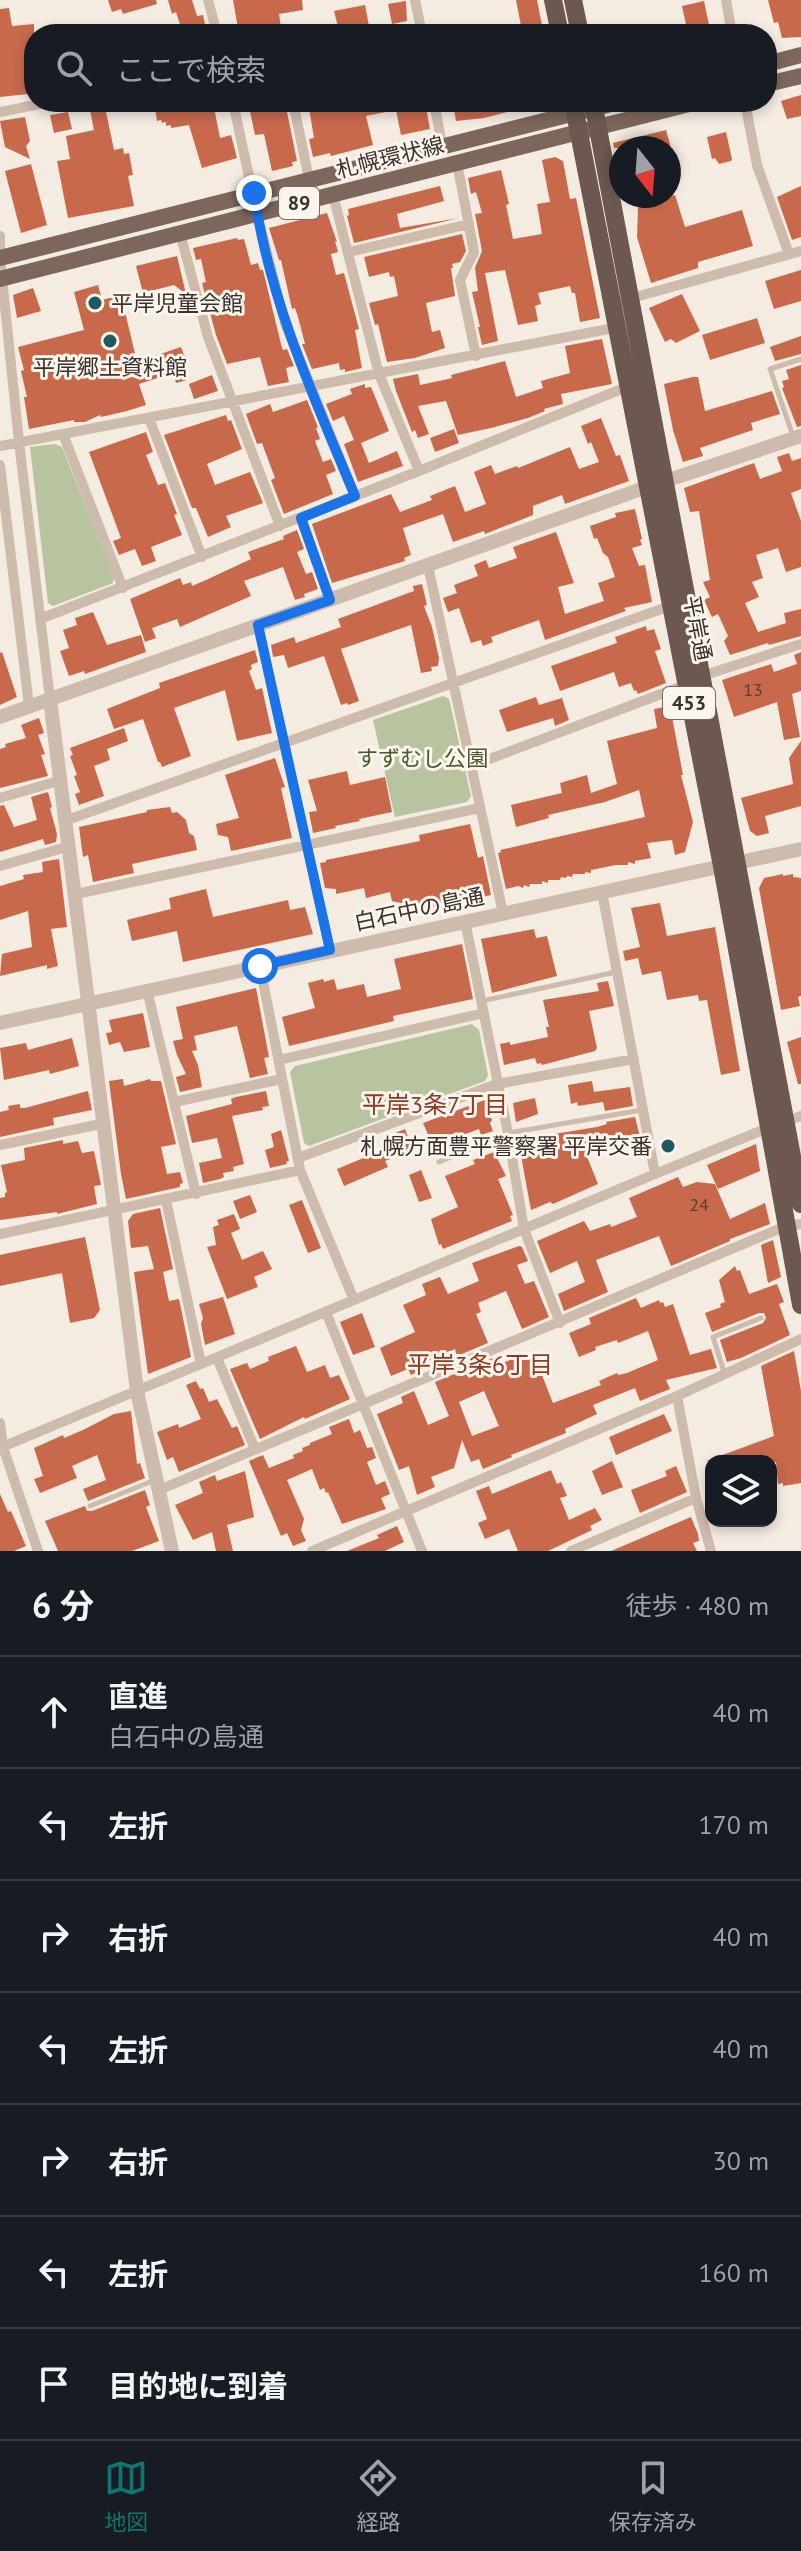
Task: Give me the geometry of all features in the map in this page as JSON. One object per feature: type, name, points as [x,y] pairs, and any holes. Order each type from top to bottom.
[{"type":"highway","points":[[553,0],[558,24]]},
{"type":"highway","points":[[573,0],[578,24]]},
{"type":"highway","name":"平岸通","points":[[585,114],[627,326],[666,482],[702,676],[768,1128],[794,1225],[801,1305]]},
{"type":"highway","name":"平岸通","points":[[627,326],[629,386],[685,685],[794,1119],[801,1204]]},
{"type":"main road","points":[[777,61],[801,55]]},
{"type":"main road","points":[[777,82],[801,76]]},
{"type":"main road","name":"札幌環状線","points":[[0,258],[442,145],[585,114]]},
{"type":"main road","name":"札幌環状線","points":[[1,279],[457,163],[585,114]]},
{"type":"street","points":[[208,0],[214,24]]},
{"type":"street","points":[[415,0],[420,24]]},
{"type":"street","points":[[726,0],[730,24]]},
{"type":"street","points":[[0,112],[24,107]]},
{"type":"street","points":[[235,112],[285,323],[355,496]]},
{"type":"street","points":[[295,112],[309,179]]},
{"type":"street","points":[[436,112],[442,145]]},
{"type":"street","points":[[747,112],[757,165],[789,254]]},
{"type":"street","points":[[457,163],[474,252],[460,280],[476,356]]},
{"type":"street","points":[[333,195],[379,374],[419,471]]},
{"type":"street","points":[[349,252],[469,224]]},
{"type":"street","points":[[180,233],[208,337],[280,526]]},
{"type":"street","points":[[0,236],[1,279],[19,442],[137,1391],[172,1551]]},
{"type":"street","points":[[622,301],[801,251]]},
{"type":"street","points":[[0,446],[627,326]]},
{"type":"street","points":[[40,619],[629,386]]},
{"type":"street","points":[[149,418],[202,557]]},
{"type":"street","points":[[63,434],[123,588]]},
{"type":"street","points":[[0,717],[647,487],[797,437]]},
{"type":"street","points":[[0,465],[29,706]]},
{"type":"street","points":[[301,518],[330,600]]},
{"type":"street","points":[[428,566],[503,913]]},
{"type":"street","points":[[67,820],[670,606]]},
{"type":"street","points":[[258,625],[330,950]]},
{"type":"street","points":[[471,766],[702,676],[801,644]]},
{"type":"street","points":[[0,798],[62,780]]},
{"type":"street","points":[[76,894],[480,808]]},
{"type":"street","points":[[0,866],[70,846]]},
{"type":"street","name":"白石中の島通","points":[[0,1023],[801,849]]},
{"type":"street","points":[[602,892],[655,1174]]},
{"type":"street","points":[[465,921],[524,1229],[560,1323]]},
{"type":"street","points":[[260,966],[300,1170],[354,1300]]},
{"type":"street","points":[[147,990],[196,1194]]},
{"type":"street","points":[[279,1060],[484,1013]]},
{"type":"street","points":[[298,1158],[497,1084],[634,1059]]},
{"type":"street","points":[[174,1102],[282,1079]]},
{"type":"street","points":[[2,1447],[794,1119]]},
{"type":"street","points":[[0,1145],[105,1123]]},
{"type":"street","points":[[0,1234],[300,1170]]},
{"type":"street","points":[[166,1200],[201,1364]]},
{"type":"street","points":[[157,1485],[255,1449],[794,1225]]},
{"type":"street","points":[[326,1312],[422,1551]]},
{"type":"street","points":[[312,1551],[677,1396],[801,1339]]},
{"type":"street","points":[[217,1358],[255,1449]]},
{"type":"street","points":[[677,1396],[696,1498],[711,1551]]},
{"type":"street","points":[[0,1423],[2,1447],[38,1551]]},
{"type":"street","points":[[571,1551],[696,1498]]},
{"type":"lane","points":[[797,437],[770,369],[801,359]]},
{"type":"lane","points":[[482,1001],[617,972]]},
{"type":"lane","points":[[439,1162],[508,1133],[643,1109]]},
{"type":"lane","points":[[725,1375],[713,1337],[761,1318]]},
{"type":"lane","points":[[90,1506],[157,1485]]},
{"type":"green space","points":[[55,444],[62,447],[114,577],[113,583],[53,606],[48,603],[30,447]]},
{"type":"green space","name":"すずむし公園","points":[[443,696],[449,699],[471,796],[467,802],[395,817],[373,720]]},
{"type":"green space","points":[[472,1024],[479,1030],[488,1075],[485,1081],[309,1146],[304,1143],[290,1072],[295,1066]]},
{"type":"building","points":[[108,0],[156,0],[157,4],[123,14],[121,9],[112,12]]},
{"type":"building","points":[[168,0],[192,0],[197,16],[203,15],[205,24],[180,24],[176,12],[172,14]]},
{"type":"building","points":[[233,0],[302,0],[303,10],[279,14],[280,24],[237,24]]},
{"type":"building","points":[[516,0],[537,0],[542,24],[521,24]]},
{"type":"building","points":[[768,0],[801,0],[801,37],[782,38]]},
{"type":"building","points":[[406,1],[407,21],[392,24],[388,4]]},
{"type":"building","points":[[704,1],[709,24],[686,24],[682,6]]},
{"type":"building","points":[[365,5],[369,24],[337,24],[334,11]]},
{"type":"building","points":[[9,8],[12,26],[24,25],[24,94],[0,97],[0,9]]},
{"type":"building","points":[[801,95],[801,116],[787,119],[781,101]]},
{"type":"building","points":[[68,112],[72,129],[54,133],[50,115]]},
{"type":"building","points":[[90,112],[106,112],[114,150],[123,148],[124,154],[129,153],[133,175],[128,176],[134,206],[68,218],[57,161],[70,159],[66,136],[94,130]]},
{"type":"building","points":[[156,112],[215,112],[220,138],[231,135],[237,158],[202,168],[189,125],[171,128],[171,125],[166,126],[166,122],[157,121]]},
{"type":"building","points":[[250,112],[287,112],[297,161],[292,162],[293,166],[272,171],[264,134],[255,135]]},
{"type":"building","points":[[310,112],[386,112],[366,116],[373,145],[331,156],[330,153],[313,157],[309,139],[314,138]]},
{"type":"building","points":[[396,112],[427,112],[430,129],[401,135]]},
{"type":"building","points":[[454,112],[507,112],[484,118],[456,121]]},
{"type":"building","points":[[25,117],[30,141],[26,146],[30,159],[5,147],[0,121]]},
{"type":"building","points":[[666,130],[668,136],[642,136]]},
{"type":"building","points":[[726,132],[732,159],[719,164],[715,158],[712,159],[707,137]]},
{"type":"building","points":[[555,157],[563,161],[570,199],[576,198],[600,318],[580,322],[575,293],[572,293],[570,286],[538,293],[541,304],[535,306],[538,321],[518,325],[505,270],[485,273],[498,341],[482,345],[472,292],[478,291],[475,268],[482,251],[475,214],[482,213],[476,192],[471,194],[468,178],[501,170],[513,239],[542,234],[537,204],[550,202],[542,160]]},
{"type":"building","points":[[31,164],[47,225],[21,233],[5,171]]},
{"type":"building","points":[[440,186],[444,201],[397,214],[400,228],[459,218],[354,243],[348,209]]},
{"type":"building","points":[[801,186],[801,237],[792,240],[777,197]]},
{"type":"building","points":[[638,208],[679,208],[685,227],[742,210],[753,246],[698,262],[698,268],[651,283],[637,237]]},
{"type":"building","points":[[327,213],[337,242],[338,252],[331,254],[336,275],[344,273],[359,329],[355,330],[362,368],[345,372],[345,369],[340,370],[339,363],[312,369],[269,228]]},
{"type":"building","points":[[462,234],[466,251],[460,262],[452,264],[451,268],[455,296],[426,303],[432,332],[440,330],[445,348],[415,358],[387,362],[378,324],[375,325],[369,303],[398,296],[394,276],[390,277],[389,272],[369,277],[364,257]]},
{"type":"building","points":[[244,239],[251,265],[258,263],[260,270],[263,270],[281,344],[283,350],[287,349],[294,366],[286,368],[289,382],[268,386],[260,357],[227,364],[216,335],[202,283],[206,282],[201,259],[196,260],[193,248]]},
{"type":"building","points":[[177,256],[186,294],[174,285],[143,293],[136,266]]},
{"type":"building","points":[[801,270],[801,301],[774,309],[765,281]]},
{"type":"building","points":[[98,285],[102,300],[121,295],[137,362],[181,347],[186,360],[181,362],[187,380],[176,383],[173,373],[139,384],[146,405],[127,411],[100,415],[85,422],[74,420],[29,429],[21,371],[24,370],[18,347],[84,330],[74,292]]},
{"type":"building","points":[[33,288],[41,311],[17,318],[13,295]]},
{"type":"building","points":[[682,294],[700,331],[676,343],[671,339],[665,342],[649,308]]},
{"type":"building","points":[[757,318],[765,343],[710,360],[702,335]]},
{"type":"building","points":[[801,336],[801,354],[775,361],[770,347]]},
{"type":"building","points":[[602,339],[612,384],[561,394],[563,404],[544,409],[528,418],[458,435],[446,401],[418,406],[429,434],[418,438],[415,430],[412,432],[393,379],[418,374],[420,385],[505,361],[516,397],[543,388],[541,381],[570,373],[565,346]]},
{"type":"building","points":[[801,365],[801,426],[797,427],[782,381],[789,379],[786,370]]},
{"type":"building","points":[[212,375],[218,391],[194,399],[189,384]]},
{"type":"building","points":[[698,377],[705,411],[772,391],[780,414],[751,423],[753,430],[700,448],[703,456],[683,462],[664,384]]},
{"type":"building","points":[[365,384],[365,388],[371,387],[389,431],[361,443],[369,463],[397,451],[403,466],[358,482],[344,444],[354,440],[344,416],[333,421],[326,404],[352,394],[350,389]]},
{"type":"building","points":[[307,400],[318,427],[320,439],[315,441],[323,462],[331,459],[336,471],[326,475],[333,494],[284,514],[262,443],[257,444],[246,414],[270,404],[273,412]]},
{"type":"building","points":[[226,415],[242,449],[207,464],[215,485],[250,472],[263,503],[226,516],[231,527],[208,537],[196,508],[192,508],[164,435]]},
{"type":"building","points":[[601,418],[629,481],[565,504],[562,495],[533,506],[533,515],[485,534],[484,531],[453,542],[443,514],[403,528],[411,555],[404,558],[405,561],[332,583],[312,524],[391,494],[400,512],[432,500],[430,496],[455,486],[465,512],[486,504],[474,472],[491,465],[495,474],[570,447],[579,469],[599,462],[581,426]]},
{"type":"building","points":[[454,429],[459,443],[435,452],[430,438]]},
{"type":"building","points":[[146,432],[153,452],[146,455],[158,485],[165,483],[182,535],[151,547],[156,561],[142,566],[135,549],[119,555],[113,541],[121,538],[89,452]]},
{"type":"building","points":[[789,453],[792,461],[801,458],[801,489],[791,493],[801,521],[801,567],[786,572],[778,548],[756,555],[763,578],[752,582],[759,597],[745,603],[758,632],[786,623],[784,613],[801,609],[801,636],[730,655],[724,641],[728,636],[718,614],[712,617],[704,600],[710,597],[703,582],[710,580],[699,511],[690,512],[684,488],[754,463],[760,479],[782,471],[777,457]]},
{"type":"building","points":[[635,509],[642,545],[632,548],[639,566],[645,565],[652,602],[624,608],[626,611],[545,640],[539,620],[491,637],[493,642],[483,646],[481,640],[471,643],[459,608],[448,612],[443,598],[457,593],[454,585],[478,576],[474,565],[486,560],[489,568],[517,558],[513,547],[556,532],[574,583],[558,587],[565,614],[604,601],[598,583],[615,577],[608,557],[597,538],[594,539],[590,526],[616,517],[615,513]]},
{"type":"building","points":[[297,530],[304,549],[297,552],[306,574],[312,572],[318,589],[295,600],[283,567],[244,581],[251,596],[180,627],[177,619],[152,628],[156,638],[145,642],[130,599],[180,578],[183,585],[191,582],[192,586],[251,559],[248,552],[284,539],[283,536]]},
{"type":"building","points":[[422,584],[427,605],[424,606],[439,658],[438,666],[431,667],[432,671],[421,673],[411,625],[341,649],[359,701],[348,705],[341,705],[324,656],[288,668],[284,655],[273,657],[271,645],[294,637],[296,643],[341,627],[338,619],[414,591],[413,586]]},
{"type":"building","points":[[93,612],[107,645],[141,635],[146,652],[85,674],[84,671],[69,676],[60,651],[69,648],[63,630],[77,625],[75,618]]},
{"type":"building","points":[[646,626],[647,631],[654,629],[661,649],[655,651],[666,683],[638,694],[631,683],[619,687],[614,672],[560,691],[551,666],[617,643],[615,637]]},
{"type":"building","points":[[255,650],[258,662],[251,665],[249,671],[256,690],[262,688],[272,733],[237,741],[225,690],[174,708],[191,756],[162,767],[143,719],[114,729],[107,709],[160,688],[159,683]]},
{"type":"building","points":[[801,652],[801,691],[792,694],[800,737],[784,740],[777,702],[734,717],[722,680],[771,664],[774,672],[797,664],[794,655]]},
{"type":"building","points":[[0,653],[17,697],[0,705]]},
{"type":"building","points":[[536,697],[539,705],[562,698],[569,720],[555,726],[553,718],[507,732],[499,710]]},
{"type":"building","points":[[670,706],[681,775],[693,822],[685,852],[675,855],[672,840],[647,843],[651,858],[635,861],[635,864],[628,862],[628,865],[548,880],[548,883],[542,881],[542,884],[530,884],[529,887],[524,885],[523,888],[506,889],[498,853],[500,850],[645,817],[639,790],[516,827],[511,805],[562,793],[560,783],[587,775],[591,793],[617,784],[607,741],[657,728],[654,709]]},
{"type":"building","points":[[39,718],[44,733],[38,735],[45,754],[41,755],[48,776],[0,788],[0,749],[6,747],[5,744],[26,738],[21,725]]},
{"type":"building","points":[[124,728],[128,741],[107,749],[110,760],[94,766],[104,796],[79,805],[75,794],[80,792],[70,748]]},
{"type":"building","points":[[801,741],[801,806],[765,816],[769,833],[757,836],[750,831],[741,798],[793,784],[789,758]]},
{"type":"building","points":[[275,758],[285,787],[281,788],[292,838],[231,851],[228,837],[218,835],[216,824],[239,818],[225,775]]},
{"type":"building","points":[[347,771],[350,785],[385,777],[392,812],[313,833],[309,812],[317,811],[308,780]]},
{"type":"building","points":[[48,792],[56,842],[45,845],[43,839],[0,852],[0,806],[4,805],[14,827],[37,820],[31,797]]},
{"type":"building","points":[[170,807],[172,813],[177,812],[186,820],[197,850],[132,864],[134,873],[93,882],[88,855],[83,857],[79,827]]},
{"type":"building","points":[[470,824],[478,858],[483,856],[491,895],[460,902],[459,896],[436,906],[418,907],[392,901],[390,892],[366,898],[364,888],[336,894],[336,889],[325,888],[320,863],[326,860],[420,841],[419,835]]},
{"type":"building","points":[[59,859],[67,927],[51,929],[58,966],[47,969],[47,965],[0,976],[2,954],[32,947],[28,911],[0,920],[0,886],[24,879],[23,875],[43,872],[42,862]]},
{"type":"building","points":[[783,874],[801,878],[801,996],[798,997],[800,1006],[781,1010],[759,888],[764,878]]},
{"type":"building","points":[[206,889],[213,917],[288,900],[290,910],[305,907],[313,934],[183,962],[177,931],[132,941],[127,920],[171,909],[169,898]]},
{"type":"building","points":[[660,903],[667,936],[715,927],[740,1071],[721,1075],[707,1000],[699,1001],[698,995],[667,1000],[661,971],[642,975],[638,958],[625,961],[623,951],[640,947],[631,908]]},
{"type":"building","points":[[534,929],[536,938],[547,936],[557,976],[492,993],[481,939]]},
{"type":"building","points":[[462,944],[473,999],[393,1016],[394,1021],[289,1046],[282,1017],[315,1008],[308,983],[334,979],[337,990],[364,984],[367,997],[401,989],[394,959]]},
{"type":"building","points":[[608,981],[614,1006],[589,1011],[597,1048],[595,1051],[542,1065],[537,1064],[535,1058],[504,1065],[500,1044],[510,1042],[510,1045],[548,1037],[543,1000],[599,991],[597,983]]},
{"type":"building","points":[[256,988],[269,1057],[264,1058],[268,1074],[250,1078],[237,1026],[194,1036],[197,1050],[192,1051],[202,1087],[180,1092],[176,1077],[186,1074],[173,1041],[183,1039],[176,1007]]},
{"type":"building","points":[[143,1013],[150,1047],[124,1052],[120,1042],[109,1045],[106,1033],[112,1032],[109,1020]]},
{"type":"building","points":[[801,1037],[801,1084],[798,1084],[787,1042]]},
{"type":"building","points":[[72,1038],[79,1066],[50,1074],[49,1070],[4,1080],[0,1048],[26,1043],[28,1050]]},
{"type":"building","points":[[123,1079],[124,1086],[150,1079],[161,1081],[176,1144],[161,1147],[167,1174],[180,1172],[183,1183],[180,1187],[126,1199],[109,1081]]},
{"type":"building","points":[[592,1081],[594,1092],[630,1087],[633,1106],[605,1111],[603,1102],[578,1106],[577,1102],[571,1104],[568,1085]]},
{"type":"building","points":[[88,1091],[92,1110],[53,1118],[54,1125],[0,1137],[0,1112],[9,1110],[8,1106],[20,1104],[20,1108],[25,1108]]},
{"type":"building","points":[[266,1091],[269,1106],[232,1116],[244,1164],[233,1167],[234,1171],[223,1173],[224,1177],[220,1179],[203,1183],[199,1163],[222,1158],[217,1138],[192,1143],[186,1116],[232,1104],[231,1099],[236,1097]]},
{"type":"building","points":[[535,1098],[538,1114],[516,1122],[513,1103]]},
{"type":"building","points":[[485,1100],[493,1131],[481,1135],[479,1129],[433,1146],[423,1123]]},
{"type":"building","points":[[635,1117],[640,1137],[584,1149],[598,1184],[531,1210],[520,1150],[556,1143],[554,1134]]},
{"type":"building","points":[[405,1129],[413,1151],[385,1161],[388,1167],[344,1186],[337,1169],[397,1144],[393,1134]]},
{"type":"building","points":[[281,1130],[289,1161],[270,1168],[265,1150],[274,1147],[271,1134]]},
{"type":"building","points":[[63,1140],[63,1144],[78,1141],[82,1153],[94,1151],[101,1185],[94,1186],[97,1204],[57,1214],[0,1220],[0,1198],[5,1197],[7,1192],[1,1165],[25,1160],[24,1148]]},
{"type":"building","points":[[756,1144],[760,1171],[718,1189],[707,1165]]},
{"type":"building","points":[[494,1152],[506,1176],[498,1179],[513,1215],[510,1216],[512,1221],[443,1249],[431,1219],[458,1207],[445,1176],[475,1164],[473,1160]]},
{"type":"building","points":[[421,1170],[432,1198],[419,1202],[409,1175]]},
{"type":"building","points":[[678,1177],[683,1187],[697,1182],[715,1184],[730,1219],[765,1203],[770,1224],[671,1266],[659,1236],[596,1260],[608,1292],[564,1311],[558,1294],[585,1282],[577,1261],[550,1273],[537,1241],[584,1221],[590,1231],[637,1217],[629,1198]]},
{"type":"building","points":[[250,1195],[257,1212],[240,1219],[233,1201]]},
{"type":"building","points":[[302,1200],[321,1248],[308,1253],[289,1205]]},
{"type":"building","points":[[160,1208],[173,1269],[163,1272],[169,1301],[179,1299],[191,1357],[148,1374],[134,1272],[154,1269],[148,1246],[131,1248],[128,1221],[133,1214]]},
{"type":"building","points":[[234,1214],[240,1229],[231,1233],[242,1260],[263,1251],[272,1269],[254,1277],[258,1287],[227,1299],[207,1247],[216,1245],[213,1227],[219,1225],[217,1220]]},
{"type":"building","points":[[85,1237],[100,1310],[94,1318],[70,1323],[62,1273],[0,1286],[0,1255]]},
{"type":"building","points":[[773,1240],[781,1277],[768,1283],[761,1245]]},
{"type":"building","points":[[519,1246],[528,1261],[517,1265],[525,1284],[534,1281],[549,1317],[522,1329],[506,1291],[478,1303],[481,1312],[476,1314],[488,1343],[457,1356],[455,1349],[422,1363],[425,1369],[411,1375],[408,1369],[391,1376],[380,1348],[415,1332],[403,1305],[426,1295],[422,1284],[440,1277],[448,1294],[479,1281],[472,1263]]},
{"type":"building","points":[[735,1266],[737,1271],[740,1270],[749,1294],[777,1284],[784,1302],[779,1304],[790,1335],[727,1362],[720,1340],[763,1323],[766,1318],[764,1313],[759,1313],[712,1332],[705,1313],[721,1307],[720,1304],[725,1302],[719,1280]]},
{"type":"building","points":[[223,1297],[235,1334],[205,1345],[199,1304]]},
{"type":"building","points":[[636,1298],[641,1308],[659,1300],[665,1307],[673,1304],[690,1355],[711,1349],[717,1368],[666,1380],[670,1389],[640,1401],[635,1388],[593,1405],[597,1414],[565,1429],[566,1433],[483,1469],[479,1459],[471,1462],[462,1440],[454,1468],[431,1477],[435,1487],[417,1495],[409,1466],[399,1470],[377,1414],[403,1403],[401,1397],[414,1391],[428,1425],[449,1416],[435,1382],[493,1358],[496,1366],[524,1354],[529,1357],[534,1355],[553,1403],[601,1385],[599,1381],[617,1373],[627,1373],[658,1360],[648,1331],[618,1343],[617,1340],[595,1347],[596,1350],[579,1357],[569,1333],[591,1324],[589,1318]],"holes":[[[484,1391],[499,1426],[472,1436],[459,1402]]]},
{"type":"building","points":[[362,1313],[375,1347],[353,1355],[340,1322]]},
{"type":"building","points":[[296,1346],[307,1372],[325,1365],[330,1378],[339,1375],[350,1399],[260,1439],[230,1369],[247,1363],[250,1369],[269,1361],[268,1357]]},
{"type":"building","points":[[794,1351],[801,1391],[801,1483],[778,1484],[777,1455],[722,1455],[774,1436],[761,1366]]},
{"type":"building","points":[[196,1381],[209,1402],[217,1399],[232,1428],[237,1426],[245,1445],[179,1472],[173,1457],[167,1460],[157,1432],[201,1419],[186,1385]]},
{"type":"building","points":[[131,1411],[137,1464],[140,1463],[145,1478],[88,1501],[83,1489],[106,1480],[97,1455],[72,1466],[77,1478],[40,1493],[34,1479],[43,1476],[34,1448],[83,1430],[114,1414]]},
{"type":"building","points":[[664,1414],[672,1431],[616,1455],[609,1437]]},
{"type":"building","points":[[349,1419],[354,1433],[360,1430],[367,1448],[372,1447],[376,1458],[367,1462],[376,1485],[385,1481],[390,1494],[381,1498],[386,1509],[342,1524],[328,1492],[324,1488],[320,1490],[312,1469],[287,1480],[304,1519],[301,1530],[306,1541],[293,1546],[287,1533],[281,1536],[249,1461],[263,1455],[269,1468],[294,1458],[293,1455],[303,1451],[302,1448],[332,1434],[329,1427]]},
{"type":"building","points":[[612,1461],[623,1487],[602,1495],[592,1471]]},
{"type":"building","points":[[676,1466],[687,1492],[640,1513],[631,1490],[667,1476],[665,1471]]},
{"type":"building","points":[[551,1470],[567,1496],[560,1498],[569,1520],[595,1508],[602,1520],[590,1526],[592,1530],[548,1551],[518,1551],[509,1529],[485,1539],[478,1523],[487,1519],[476,1491],[489,1486],[492,1494]]},
{"type":"building","points":[[245,1471],[254,1517],[227,1525],[233,1551],[216,1551],[212,1532],[193,1540],[175,1505],[203,1493],[199,1482],[215,1475],[217,1481]]},
{"type":"building","points":[[145,1490],[150,1505],[146,1507],[159,1541],[132,1551],[58,1551],[45,1521],[85,1506],[87,1511],[92,1511]]},
{"type":"building","points":[[0,1494],[26,1546],[14,1551],[0,1551]]},
{"type":"building","points":[[691,1517],[698,1534],[699,1541],[693,1543],[697,1551],[611,1551]]},
{"type":"building","points":[[397,1526],[404,1542],[385,1551],[347,1551],[379,1538],[377,1535]]},
{"type":"place","name":"平岸児童会館","points":[[95,303]]},
{"type":"place","name":"平岸郷土資料館","points":[[110,341]]},
{"type":"place","name":"札幌方面豊平警察署 平岸交番","points":[[668,1146]]},
{"type":"district","name":"平岸3条7丁目","points":[[435,1105]]},
{"type":"district","name":"平岸3条6丁目","points":[[480,1365]]},
{"type":"route","points":[[254,193],[285,323],[355,496],[301,518],[330,600],[258,625],[330,950],[260,966]]}]
